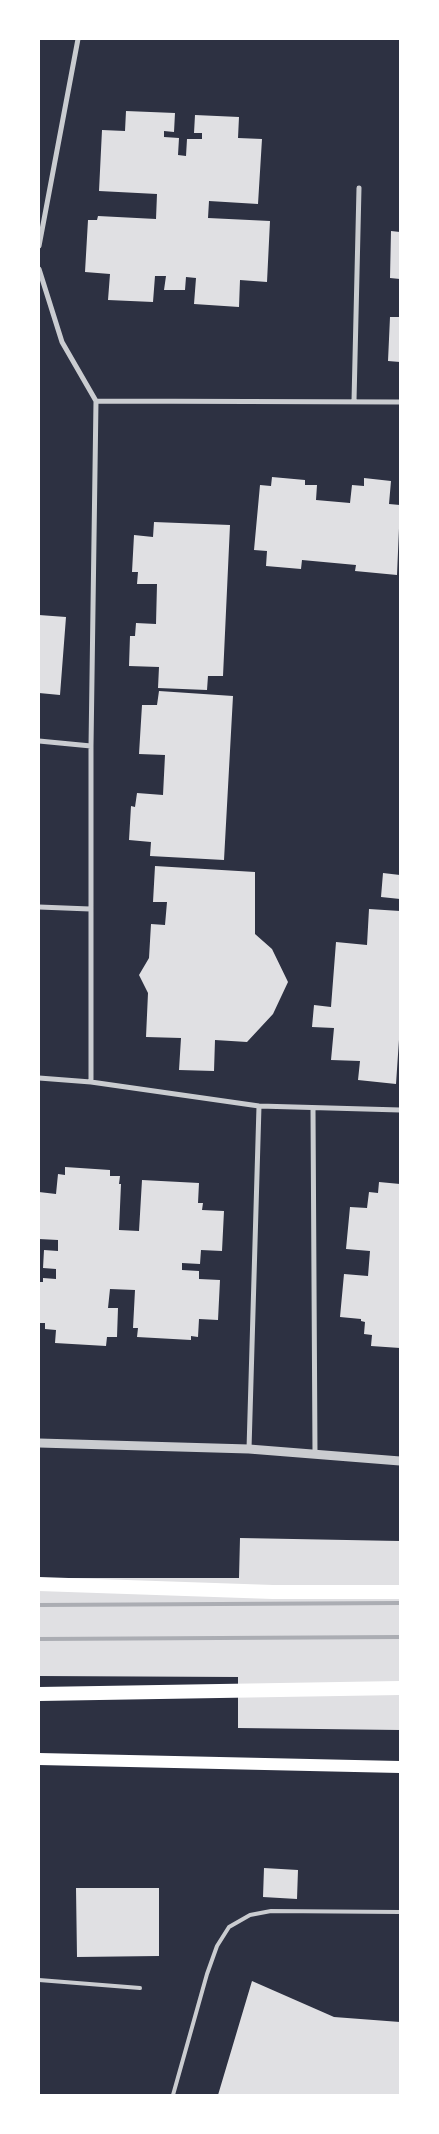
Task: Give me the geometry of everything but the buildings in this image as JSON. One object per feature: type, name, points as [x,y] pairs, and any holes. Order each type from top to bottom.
[{"type":"highway","points":[[39,1584],[273,1592],[400,1592]]},
{"type":"highway","points":[[39,1694],[400,1688]]},
{"type":"main road","points":[[39,1759],[400,1767]]},
{"type":"street","points":[[39,246],[78,39]]},
{"type":"street","points":[[354,401],[360,188]]},
{"type":"street","points":[[39,269],[62,342],[96,401],[91,746],[90,1082]]},
{"type":"street","points":[[96,401],[400,402]]},
{"type":"street","points":[[39,741],[91,746]]},
{"type":"street","points":[[39,907],[90,909]]},
{"type":"street","points":[[39,1078],[90,1082],[259,1106],[400,1110]]},
{"type":"street","points":[[249,1448],[259,1106]]},
{"type":"street","points":[[313,1108],[315,1453]]},
{"type":"street","points":[[39,1443],[249,1448],[400,1461]]},
{"type":"lane","points":[[173,2095],[207,1974],[217,1946],[229,1927],[250,1915],[272,1911],[400,1912]]},
{"type":"lane","points":[[39,1980],[140,1988]]},
{"type":"railway","points":[[39,1605],[400,1603]]},
{"type":"railway","points":[[39,1639],[400,1637]]}]
